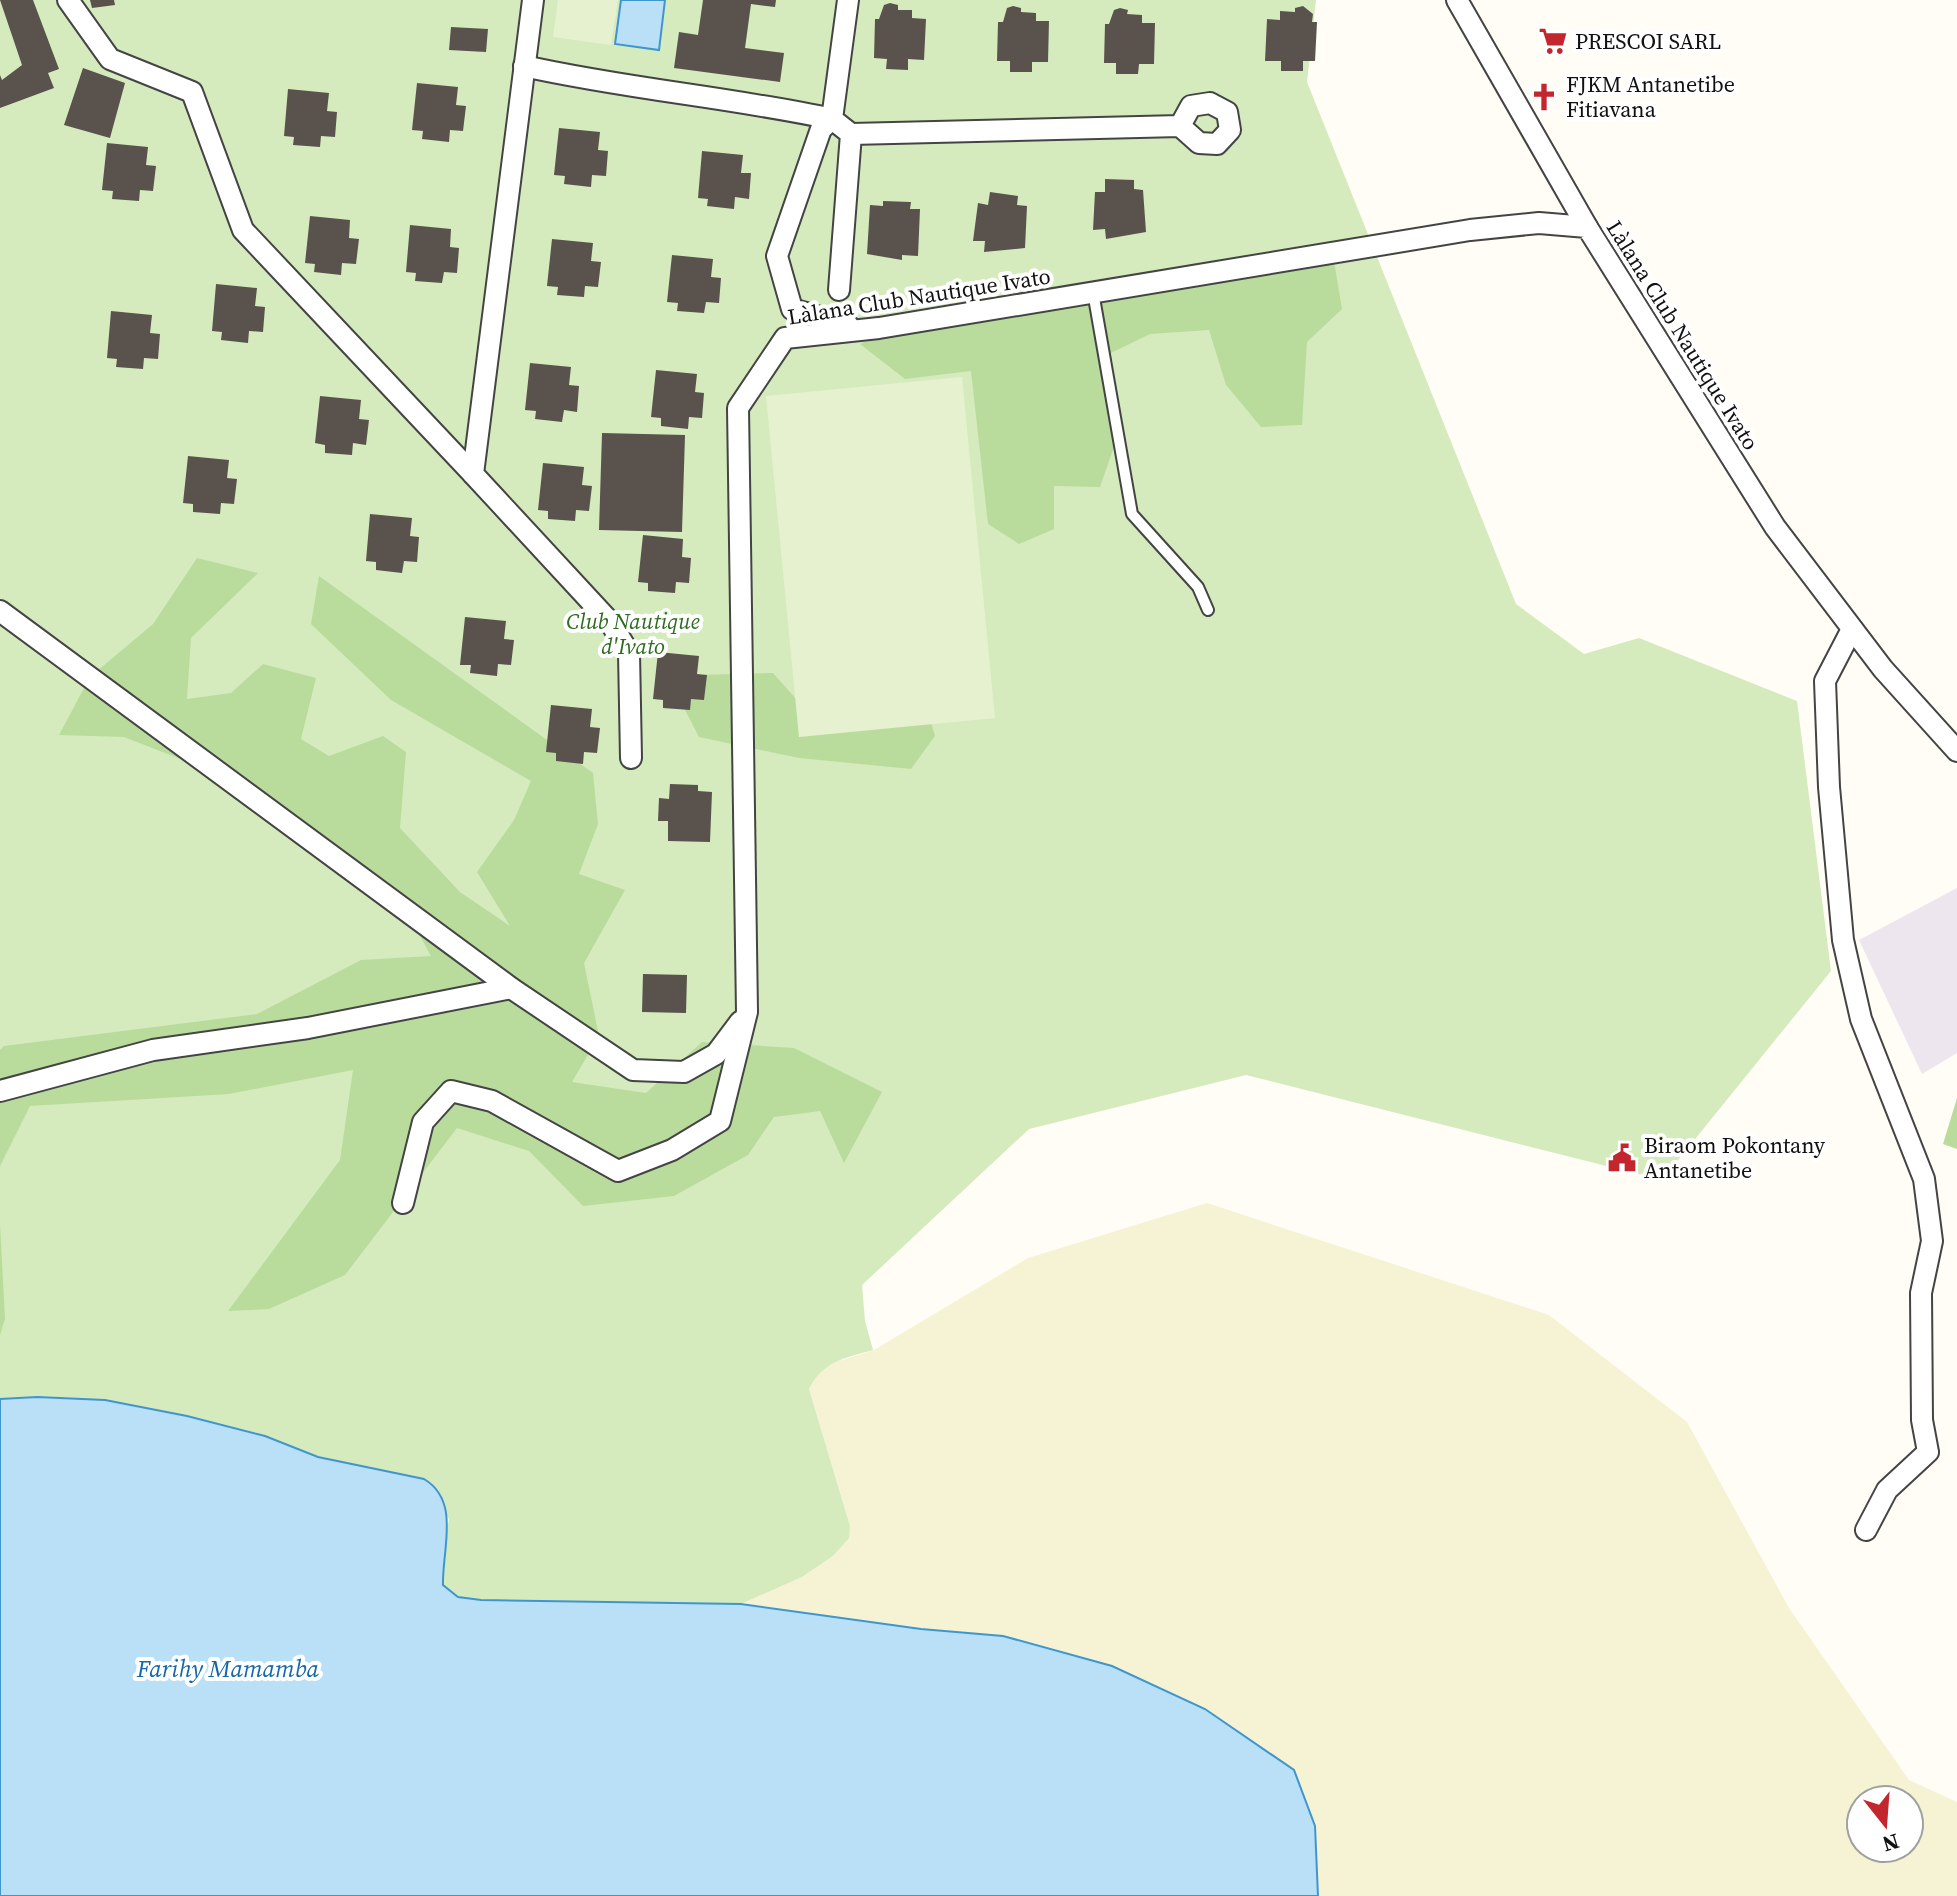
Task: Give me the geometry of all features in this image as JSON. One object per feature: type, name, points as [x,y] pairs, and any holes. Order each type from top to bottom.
[{"type":"street","points":[[68,0],[110,59],[192,92],[243,230],[610,622],[629,653],[631,758]]},
{"type":"street","points":[[473,474],[533,0]]},
{"type":"street","points":[[848,0],[832,119],[821,129],[800,181],[777,256],[779,275],[792,309],[827,321],[870,329]]},
{"type":"street","points":[[1457,0],[1587,227]]},
{"type":"street","points":[[524,66],[572,77],[749,101],[832,119],[851,134],[1180,126]]},
{"type":"street","points":[[839,290],[851,134]]},
{"type":"street","name":"Làlana Club Nautique Ivato","points":[[403,1203],[423,1122],[451,1091],[492,1101],[618,1171],[672,1150],[720,1121],[747,1012],[738,408],[785,338],[870,329],[1470,230],[1552,223],[1587,227],[1775,527],[1852,629],[1957,751]]},
{"type":"street","points":[[0,611],[511,988],[633,1070],[684,1072],[716,1054],[747,1012]]},
{"type":"street","points":[[1852,629],[1825,681],[1829,787],[1843,940],[1861,1019],[1924,1179],[1932,1241],[1921,1293],[1922,1420],[1928,1452],[1887,1490],[1866,1530]]},
{"type":"street","points":[[0,1091],[153,1050],[308,1028],[511,988]]},
{"type":"lane","points":[[1093,292],[1132,514],[1198,587],[1208,610]]},
{"type":"shaded area","points":[[1957,888],[1957,1053],[1922,1074],[1859,940]]},
{"type":"shaded area","points":[[1207,1203],[1549,1315],[1687,1422],[1789,1608],[1909,1780],[1918,1784],[1845,1784],[1845,1864],[1925,1864],[1925,1787],[1957,1802],[1957,1896],[1318,1896],[1315,1826],[1003,1636],[921,1629],[741,1604],[802,1577],[833,1556],[850,1526],[809,1389],[817,1372],[826,1365],[874,1350],[1028,1258]]},
{"type":"green space","name":"Club Nautique d'Ivato","points":[[0,0],[1316,0],[1307,82],[1516,604],[1584,654],[1639,638],[1797,701],[1831,971],[1662,1180],[1246,1075],[1029,1129],[862,1285],[865,1321],[873,1350],[828,1366],[809,1389],[850,1526],[849,1538],[833,1556],[802,1577],[741,1604],[481,1600],[458,1597],[443,1585],[442,1557],[449,1519],[424,1479],[318,1457],[265,1436],[105,1400],[0,1399]]},
{"type":"green space","points":[[558,0],[618,0],[611,45],[553,37]]},
{"type":"green space","points":[[1333,255],[1342,309],[1307,342],[1302,425],[1261,427],[1226,385],[1209,330],[1150,334],[1111,353],[1116,441],[1100,487],[1054,486],[1054,529],[1019,544],[988,524],[971,371],[905,379],[860,344],[906,322]]},
{"type":"green space","points":[[962,377],[995,718],[799,737],[766,396]]},
{"type":"green space","points":[[197,558],[258,573],[191,638],[187,699],[231,693],[263,664],[316,678],[301,739],[329,756],[383,736],[406,752],[400,828],[460,892],[510,926],[477,872],[514,820],[531,781],[391,700],[311,624],[319,576],[593,773],[598,824],[579,874],[625,890],[584,963],[599,1036],[572,1082],[646,1093],[702,1042],[794,1048],[882,1092],[844,1163],[820,1111],[774,1117],[748,1155],[674,1196],[583,1206],[529,1151],[457,1128],[345,1275],[269,1309],[228,1311],[340,1160],[353,1070],[229,1094],[30,1106],[0,1166],[0,1050],[4,1046],[257,1014],[361,960],[431,956],[414,925],[268,816],[183,760],[124,737],[59,735],[90,677],[153,624]]},
{"type":"green space","points":[[773,673],[797,700],[928,712],[935,736],[911,769],[799,758],[699,737],[672,685],[695,675]]},
{"type":"green space","points":[[1957,1098],[1957,1149],[1943,1144]]},
{"type":"green space","points":[[0,1224],[5,1319],[0,1335]]},
{"type":"water","points":[[621,0],[665,0],[659,50],[615,44]]},
{"type":"water","name":"Farihy Mamamba","points":[[0,1399],[105,1400],[187,1416],[265,1436],[318,1457],[424,1479],[435,1488],[446,1513],[443,1585],[458,1597],[481,1600],[741,1604],[921,1629],[1003,1636],[1112,1666],[1205,1709],[1294,1770],[1315,1826],[1318,1896],[0,1896]]},
{"type":"building","points":[[0,0],[33,0],[59,69],[48,73],[54,88],[0,108],[0,75],[2,80],[22,65]]},
{"type":"building","points":[[90,0],[114,0],[115,5],[92,8]]},
{"type":"building","points":[[703,0],[776,0],[775,7],[751,4],[745,48],[784,53],[780,82],[674,68],[679,32],[698,35]]},
{"type":"building","points":[[884,5],[898,5],[898,10],[912,10],[912,18],[926,19],[924,60],[908,59],[908,70],[886,69],[887,59],[874,58],[875,19],[879,19]]},
{"type":"building","points":[[1303,6],[1313,14],[1312,22],[1317,22],[1315,61],[1303,61],[1303,71],[1281,71],[1281,61],[1265,61],[1267,19],[1280,20],[1280,11],[1295,12],[1295,8]]},
{"type":"building","points":[[1007,8],[1021,8],[1021,12],[1036,13],[1036,21],[1049,21],[1048,62],[1032,62],[1032,72],[1010,72],[1010,61],[997,61],[998,22],[1003,22]]},
{"type":"building","points":[[1114,10],[1128,10],[1127,14],[1142,15],[1142,23],[1155,23],[1154,64],[1139,64],[1138,74],[1116,74],[1116,63],[1104,63],[1105,24],[1109,24]]},
{"type":"building","points":[[451,27],[488,29],[486,52],[449,50]]},
{"type":"building","points":[[83,68],[125,83],[110,138],[64,125]]},
{"type":"building","points":[[417,83],[458,87],[456,105],[466,106],[463,131],[450,130],[449,142],[422,139],[423,131],[412,130]]},
{"type":"building","points":[[288,89],[329,93],[327,111],[337,112],[335,137],[321,136],[320,147],[293,145],[294,137],[284,136]]},
{"type":"building","points":[[559,128],[600,132],[598,150],[608,151],[606,176],[592,175],[591,187],[564,184],[565,176],[554,175]]},
{"type":"building","points":[[107,143],[148,147],[146,165],[156,166],[153,191],[140,190],[139,201],[112,199],[113,191],[102,190]]},
{"type":"building","points":[[702,151],[743,155],[741,173],[751,173],[749,199],[735,197],[734,209],[707,206],[708,199],[698,198]]},
{"type":"building","points":[[1105,179],[1134,180],[1134,189],[1143,190],[1146,232],[1106,239],[1105,229],[1093,230],[1095,192],[1105,192]]},
{"type":"building","points":[[990,192],[1018,196],[1017,205],[1027,206],[1025,248],[984,252],[985,241],[973,241],[978,203],[988,205]]},
{"type":"building","points":[[883,201],[911,202],[910,209],[920,209],[918,256],[902,255],[902,260],[867,254],[870,205],[883,206]]},
{"type":"building","points":[[310,216],[350,220],[349,238],[359,239],[356,264],[342,263],[341,275],[314,272],[315,264],[305,263]]},
{"type":"building","points":[[410,225],[451,229],[450,247],[459,248],[457,273],[444,272],[442,283],[415,281],[416,273],[406,272]]},
{"type":"building","points":[[552,239],[593,243],[591,261],[601,262],[598,287],[585,286],[584,297],[557,295],[558,287],[547,286]]},
{"type":"building","points":[[672,255],[713,259],[711,277],[721,278],[719,303],[706,302],[704,313],[677,311],[678,303],[667,302]]},
{"type":"building","points":[[216,284],[257,288],[255,306],[265,307],[263,332],[249,331],[248,343],[221,340],[222,332],[212,331]]},
{"type":"building","points":[[111,311],[152,315],[150,333],[160,334],[158,359],[144,358],[143,369],[116,367],[117,359],[107,358]]},
{"type":"building","points":[[530,363],[571,367],[569,385],[579,386],[577,412],[564,410],[562,422],[535,419],[536,411],[525,410]]},
{"type":"building","points":[[656,370],[697,374],[695,392],[704,393],[702,418],[689,417],[688,429],[661,426],[661,418],[651,417]]},
{"type":"building","points":[[320,396],[361,400],[359,419],[369,420],[366,445],[353,443],[352,455],[325,453],[325,445],[315,443]]},
{"type":"building","points":[[602,433],[685,435],[682,532],[599,530]]},
{"type":"building","points":[[188,456],[229,460],[227,478],[237,479],[234,504],[221,503],[220,514],[193,512],[193,504],[183,503]]},
{"type":"building","points":[[543,463],[584,467],[582,485],[592,486],[589,511],[576,510],[575,521],[548,519],[548,511],[538,510]]},
{"type":"building","points":[[370,514],[412,518],[410,536],[419,537],[417,562],[404,561],[402,573],[376,570],[376,562],[366,561]]},
{"type":"building","points":[[643,535],[683,539],[682,557],[691,558],[689,583],[676,582],[675,593],[648,591],[648,583],[638,582]]},
{"type":"building","points":[[465,617],[506,621],[504,639],[514,640],[511,665],[498,664],[497,676],[470,673],[471,665],[460,665]]},
{"type":"building","points":[[658,652],[699,656],[697,674],[707,675],[704,700],[691,699],[690,710],[663,708],[663,700],[653,699]]},
{"type":"building","points":[[551,705],[592,709],[590,727],[600,728],[597,753],[584,752],[583,764],[556,761],[556,753],[546,752]]},
{"type":"building","points":[[670,784],[698,785],[698,791],[712,792],[710,842],[668,841],[668,821],[658,821],[659,798],[669,799]]},
{"type":"building","points":[[643,974],[687,975],[686,1013],[642,1012]]},
{"type":"place","name":"PRESCOI SARL","points":[[1553,41]]},
{"type":"place","name":"FJKM Antanetibe Fitiavana","points":[[1544,97]]},
{"type":"place","name":"Biraom Pokontany Antanetibe","points":[[1622,1158]]}]
